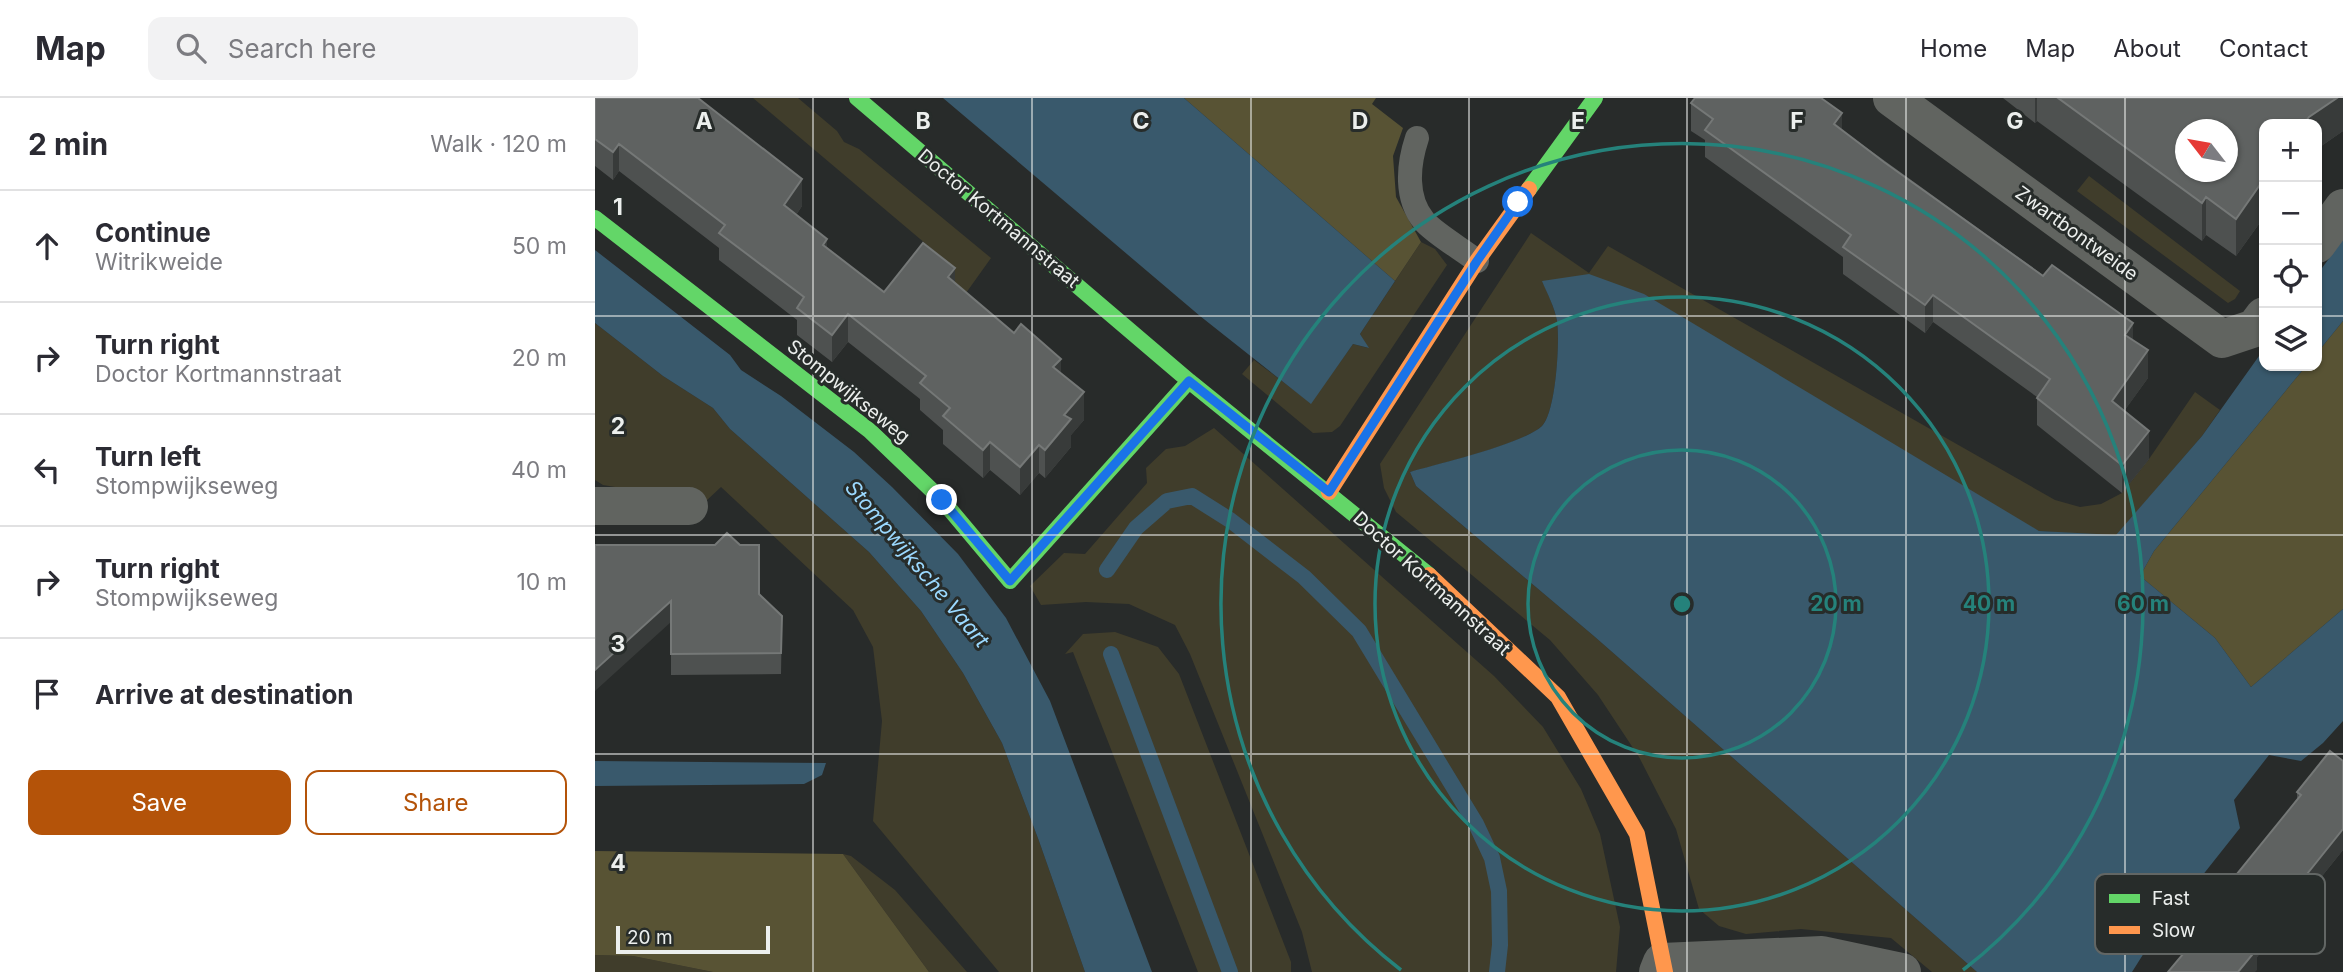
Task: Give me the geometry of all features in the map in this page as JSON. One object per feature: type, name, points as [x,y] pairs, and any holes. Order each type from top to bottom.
[{"type":"street","name":"Doctor Kortmannstraat","points":[[857,98],[1189,381],[1428,574],[1558,697],[1637,834],[1662,969]]},
{"type":"street","points":[[1329,492],[1477,261],[1595,98]]},
{"type":"street","name":"Zwartbontweide","points":[[1892,98],[2222,339],[2255,328],[2259,323]]},
{"type":"street","points":[[2322,237],[2343,208]]},
{"type":"street","name":"Stompwijkseweg","points":[[595,218],[870,431],[942,500],[1010,581],[1189,381]]},
{"type":"street","points":[[595,506],[689,506]]},
{"type":"street","points":[[1662,969],[1822,955],[1902,972]]},
{"type":"lane","points":[[1417,138],[1411,155],[1410,192],[1425,221],[1477,261]]},
{"type":"shaded area","points":[[753,98],[798,98],[837,131],[844,142],[859,149],[991,258],[966,293],[932,266],[939,255]]},
{"type":"shaded area","points":[[1184,98],[1376,98],[1372,104],[1403,128],[1393,156],[1396,197],[1421,242],[1395,281]]},
{"type":"shaded area","points":[[2089,176],[2240,291],[2235,299],[2228,303],[2077,191]]},
{"type":"shaded area","points":[[1531,233],[1589,273],[1608,246],[2055,500],[2080,507],[2101,504],[2122,493],[2195,392],[2220,410],[2202,436],[2116,536],[2039,531],[1543,281],[1556,316],[1558,344],[1554,392],[1551,407],[1542,426],[1500,446],[1410,472],[1416,486],[1595,637],[1977,972],[1932,972],[1891,938],[1801,929],[1746,934],[1719,926],[1699,909],[1676,829],[1639,757],[1598,695],[1550,640],[1396,512],[1384,488],[1380,464]]},
{"type":"shaded area","points":[[1421,242],[1435,249],[1447,265],[1340,426],[1332,432],[1313,433],[1242,374],[1254,360],[1311,403],[1353,344],[1368,348],[1360,334]]},
{"type":"shaded area","points":[[2343,321],[2343,609],[2251,687],[2215,638],[2140,576],[2154,551],[2302,371],[2322,371],[2322,347]]},
{"type":"shaded area","points":[[595,323],[663,376],[713,408],[730,429],[869,552],[921,611],[963,673],[1002,743],[1085,972],[999,972],[873,821],[882,721],[873,647],[853,610],[721,487],[705,502],[603,485],[595,480]]},
{"type":"shaded area","points":[[1214,428],[1494,676],[1543,727],[1581,789],[1600,834],[1620,927],[1616,972],[1312,972],[1302,932],[1190,654],[1175,625],[1129,604],[1086,602],[1041,605],[1030,586],[1064,553],[1085,554],[1147,483],[1146,468],[1166,449],[1185,446]]},
{"type":"shaded area","points":[[1115,632],[1158,647],[1179,674],[1291,962],[1291,972],[1198,972],[1073,652],[1065,654],[1083,634]]},
{"type":"shaded area","points":[[595,851],[843,854],[929,972],[713,972],[633,956],[595,955]]},
{"type":"shaded area","points":[[843,854],[851,856],[895,890],[967,972],[929,972]]},
{"type":"shaded area","points":[[595,955],[633,956],[713,972],[595,972]]},
{"type":"water","points":[[943,98],[1184,98],[1395,281],[1360,334],[1369,348],[1353,344],[1311,404],[1200,316]]},
{"type":"water","points":[[2343,239],[2343,321],[2322,347],[2322,308],[2322,268]]},
{"type":"water","name":"Stompwijksche Vaart","points":[[595,250],[730,355],[741,370],[781,396],[854,452],[958,554],[1006,618],[1050,701],[1152,972],[1085,972],[1002,743],[963,673],[921,611],[869,552],[730,429],[713,408],[663,376],[595,323]]},
{"type":"water","points":[[1589,274],[1644,294],[2039,531],[2116,535],[2202,436],[2259,356],[2259,371],[2302,371],[2154,551],[2140,576],[2215,638],[2251,687],[2343,609],[2343,721],[2323,743],[2301,761],[2269,755],[2234,800],[2240,828],[2204,874],[2095,874],[2095,954],[2143,954],[2132,972],[1977,972],[1595,637],[1416,486],[1410,472],[1517,440],[1542,426],[1551,406],[1556,376],[1558,331],[1553,306],[1542,281]]},
{"type":"water","points":[[595,761],[826,763],[822,775],[804,784],[595,786]]},
{"type":"building","points":[[595,98],[698,98],[802,179],[784,205],[827,239],[823,245],[884,292],[923,243],[955,268],[948,277],[1014,333],[1021,324],[1061,359],[1053,367],[1084,392],[1064,415],[1071,419],[1045,450],[1039,445],[1020,467],[990,442],[983,450],[943,416],[950,408],[920,383],[926,376],[848,314],[832,335],[797,308],[804,297],[719,233],[725,225],[619,144],[613,152],[595,139]]},
{"type":"building","points":[[1695,98],[1821,98],[1842,113],[1834,124],[1884,162],[2043,276],[2052,265],[2133,323],[2125,335],[2148,350],[2112,401],[2149,431],[2122,465],[2037,398],[2050,379],[1933,295],[1925,305],[1843,247],[1851,235],[1705,130],[1713,119],[1691,103]]},
{"type":"building","points":[[2058,98],[2337,98],[2308,119],[2259,119],[2259,186],[2236,219],[2206,197],[2202,203]]},
{"type":"building","points":[[727,533],[740,545],[759,545],[759,594],[782,616],[781,653],[671,654],[671,601],[595,670],[595,545],[715,545]]},
{"type":"building","points":[[2330,751],[2343,761],[2343,829],[2307,874],[2237,874],[2301,795],[2297,792]]},
{"type":"building","points":[[2183,954],[2253,954],[2238,972],[2168,972]]},
{"type":"waterway","points":[[1107,570],[1136,528],[1167,501],[1192,496],[1230,520],[1304,577],[1359,631],[1476,824],[1492,858],[1499,891],[1500,945],[1497,972]]},
{"type":"waterway","points":[[1111,654],[1230,972]]},
{"type":"traffic: fast","points":[[857,98],[1189,381],[1429,575]]},
{"type":"traffic: fast","points":[[1529,189],[1595,98]]},
{"type":"traffic: fast","points":[[595,218],[870,431],[942,500],[1010,581],[1189,381]]},
{"type":"traffic: slow","points":[[1329,492],[1477,261],[1529,189]]},
{"type":"traffic: slow","points":[[1429,575],[1558,697],[1637,834],[1665,972]]},
{"type":"route","points":[[942,500],[1010,581],[1189,381],[1329,492],[1477,261],[1518,202]]}]
